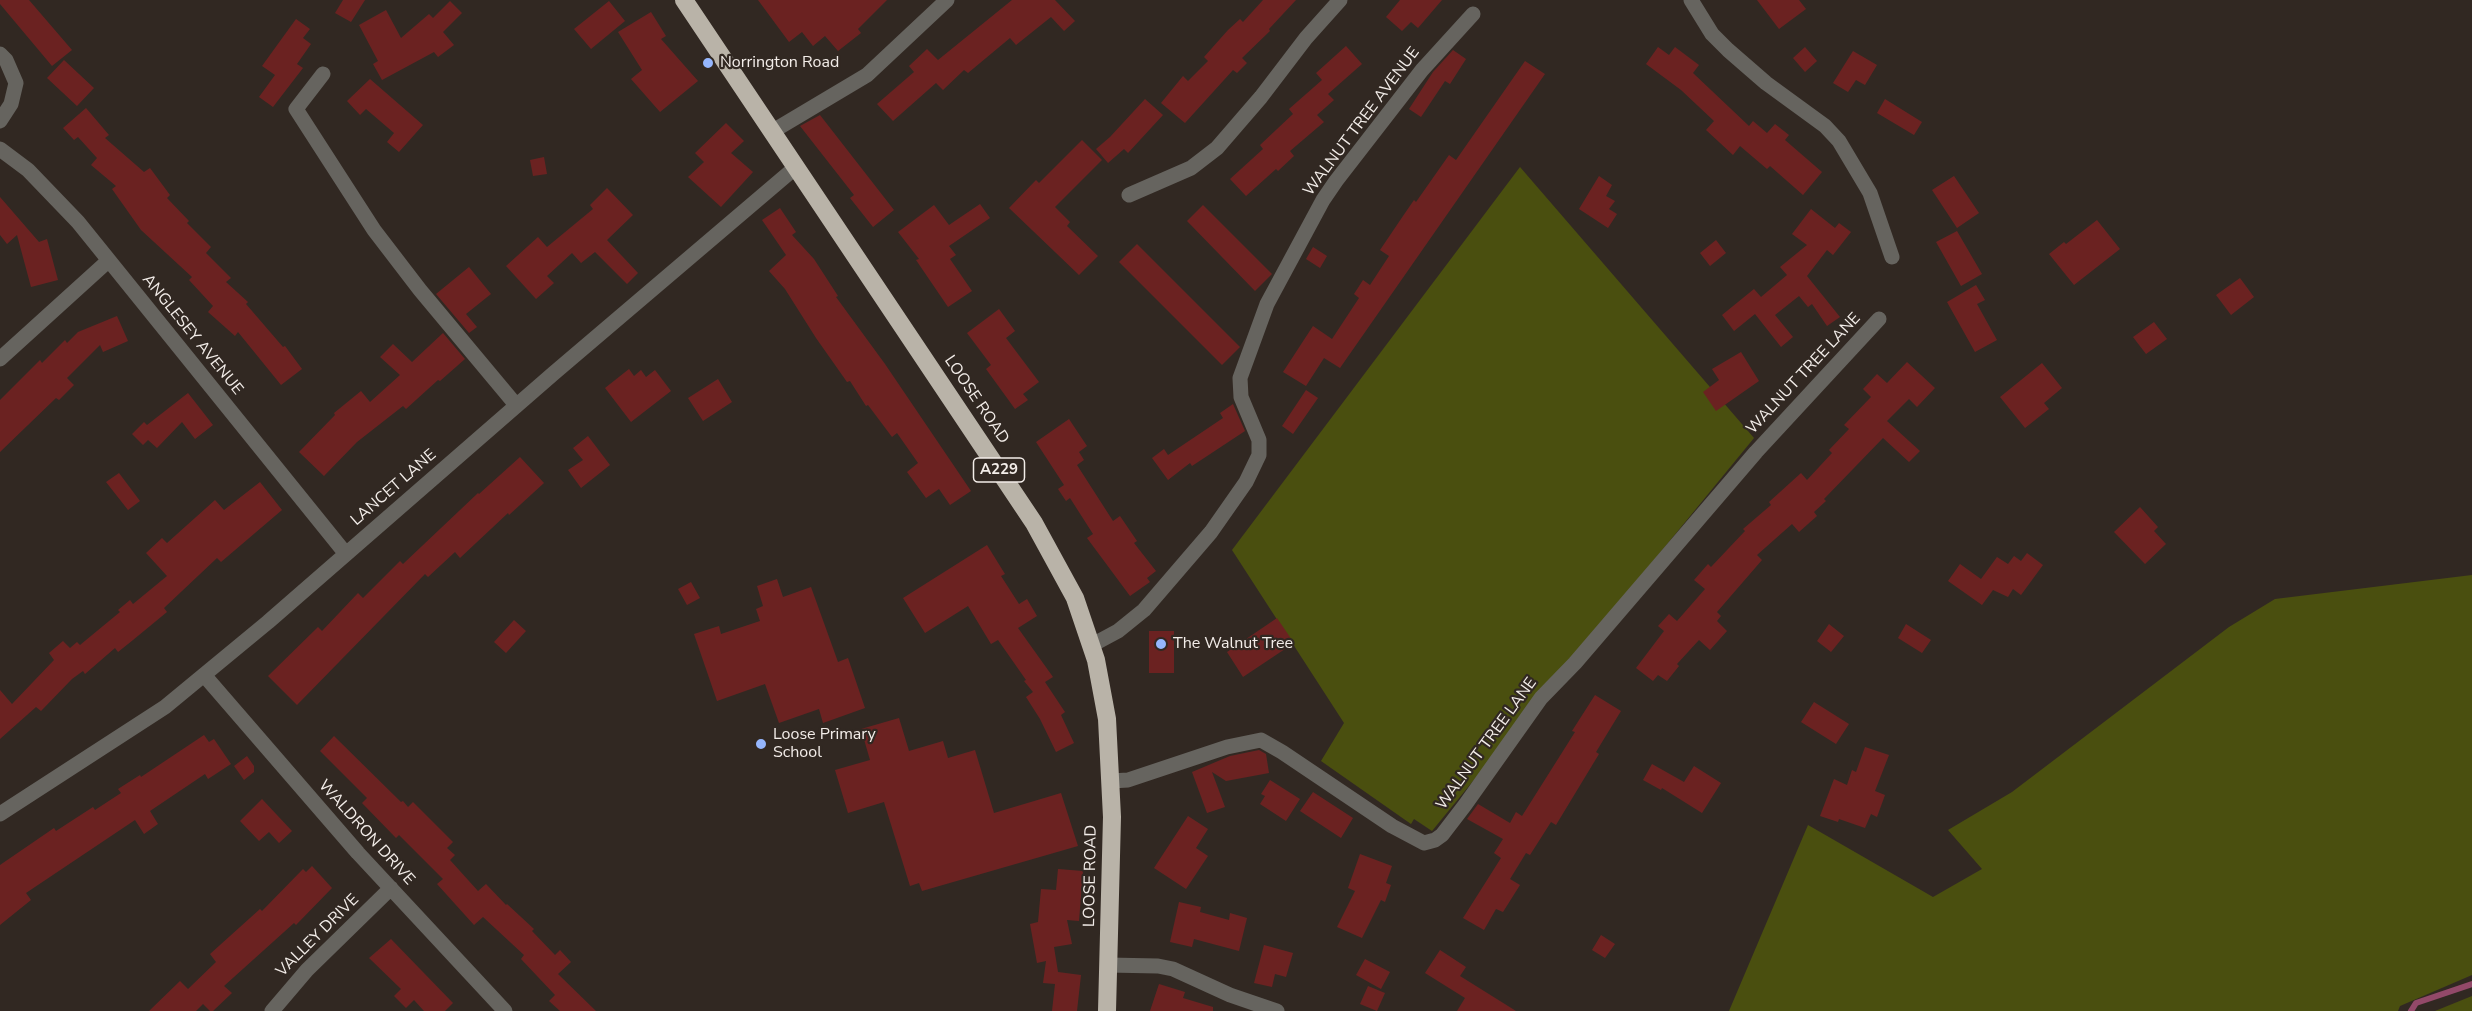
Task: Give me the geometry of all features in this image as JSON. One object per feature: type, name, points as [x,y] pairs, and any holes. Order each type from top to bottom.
[{"type":"highway","name":"LOOSE ROAD","points":[[684,0],[1034,523],[1075,598],[1092,645],[1107,718],[1111,782],[1107,1011]]},
{"type":"street","points":[[772,131],[867,75],[947,0]]},
{"type":"street","points":[[1129,195],[1191,168],[1217,148],[1262,97],[1306,38],[1340,0]]},
{"type":"street","points":[[1691,0],[1712,34],[1728,50],[1766,83],[1825,126],[1839,141],[1870,194],[1892,257]]},
{"type":"street","name":"WALNUT TREE AVENUE","points":[[1092,645],[1118,631],[1144,610],[1210,532],[1246,482],[1259,456],[1259,440],[1241,397],[1239,386],[1267,304],[1323,200],[1336,181],[1422,70],[1473,14]]},
{"type":"street","points":[[0,54],[6,60],[16,83],[11,104],[0,121]]},
{"type":"street","points":[[322,74],[296,109],[374,230],[420,290],[516,405]]},
{"type":"street","name":"ANGLESEY AVENUE","points":[[0,149],[28,170],[49,190],[346,554]]},
{"type":"street","name":"LANCET LANE","points":[[0,814],[112,743],[204,675],[796,167]]},
{"type":"street","points":[[0,359],[108,261]]},
{"type":"street","name":"WALNUT TREE LANE","points":[[1111,782],[1128,780],[1227,747],[1261,740],[1392,826],[1424,843],[1436,840],[1465,806],[1541,698],[1575,663],[1749,460],[1879,319]]},
{"type":"street","name":"WALDRON DRIVE","points":[[204,675],[358,853],[505,1011]]},
{"type":"street","name":"VALLEY DRIVE","points":[[272,1011],[307,970],[391,888]]},
{"type":"street","points":[[1108,965],[1158,966],[1173,969],[1230,995],[1277,1011]]},
{"type":"green space","points":[[1520,167],[1754,438],[1432,831],[1414,819],[1411,824],[1321,761],[1344,723],[1232,550]]},
{"type":"green space","points":[[2472,575],[2472,975],[2400,1006],[2398,1011],[1729,1011],[1808,825],[1933,897],[1982,869],[1948,830],[2012,792],[2229,627],[2275,599]]},
{"type":"green space","points":[[2472,996],[2472,1011],[2435,1011]]},
{"type":"building","points":[[0,0],[29,0],[72,50],[52,66],[0,4]]},
{"type":"building","points":[[343,0],[365,0],[351,22],[335,13]]},
{"type":"building","points":[[758,0],[887,0],[858,29],[861,33],[838,51],[825,36],[813,46],[802,32],[789,42]]},
{"type":"building","points":[[1012,0],[1055,0],[1075,21],[1064,31],[1051,17],[1016,45],[1010,38],[968,73],[964,70],[943,90],[936,83],[893,121],[877,104],[914,72],[909,66],[927,49],[938,60]]},
{"type":"building","points":[[1263,0],[1296,0],[1269,29],[1270,31],[1242,58],[1247,63],[1237,73],[1233,70],[1185,123],[1161,103],[1183,76],[1188,81],[1208,61],[1204,57],[1228,30],[1240,19],[1243,22]]},
{"type":"building","points":[[1400,0],[1442,0],[1418,28],[1411,22],[1402,31],[1386,17]]},
{"type":"building","points":[[1757,0],[1799,0],[1806,9],[1779,29]]},
{"type":"building","points":[[450,1],[462,13],[443,32],[454,45],[438,57],[434,52],[382,80],[373,64],[378,61],[359,25],[386,10],[401,38],[429,14],[433,18]]},
{"type":"building","points":[[609,1],[625,21],[591,49],[574,29]]},
{"type":"building","points":[[651,12],[666,36],[661,39],[698,81],[660,112],[631,79],[642,70],[618,32]]},
{"type":"building","points":[[296,19],[310,29],[303,38],[311,44],[297,64],[303,68],[273,107],[259,97],[275,75],[262,66]]},
{"type":"building","points":[[1346,46],[1362,64],[1328,94],[1334,100],[1317,115],[1324,122],[1290,151],[1294,156],[1246,196],[1230,179],[1263,149],[1260,145],[1293,114],[1289,109],[1322,80],[1316,73]]},
{"type":"building","points":[[1658,47],[1669,55],[1675,47],[1699,65],[1693,73],[1749,126],[1753,121],[1767,133],[1775,124],[1789,135],[1785,140],[1822,172],[1803,195],[1770,166],[1767,169],[1740,146],[1733,155],[1706,130],[1714,121],[1681,90],[1646,64]]},
{"type":"building","points":[[1805,47],[1817,61],[1805,72],[1793,58]]},
{"type":"building","points":[[1453,50],[1466,59],[1450,84],[1445,81],[1421,117],[1409,109],[1433,72]]},
{"type":"building","points":[[1853,51],[1877,65],[1865,85],[1856,80],[1848,92],[1833,83]]},
{"type":"building","points":[[64,60],[94,88],[77,106],[47,78]]},
{"type":"building","points":[[1525,61],[1545,74],[1340,368],[1324,358],[1306,386],[1283,372],[1313,326],[1332,339],[1359,298],[1354,294],[1363,280],[1370,285],[1389,256],[1380,250],[1414,200],[1416,202],[1449,155],[1456,160]]},
{"type":"building","points":[[370,79],[423,125],[399,152],[387,142],[394,133],[366,109],[360,115],[347,101]]},
{"type":"building","points":[[1145,99],[1163,115],[1128,153],[1124,149],[1108,163],[1096,149]]},
{"type":"building","points":[[1885,99],[1922,122],[1914,135],[1877,113]]},
{"type":"building","points":[[86,108],[109,135],[105,138],[144,172],[150,168],[170,195],[167,198],[189,221],[187,223],[211,247],[206,253],[231,278],[226,282],[248,302],[246,304],[283,347],[285,346],[302,369],[281,385],[238,332],[235,336],[208,312],[213,306],[189,280],[192,277],[141,230],[112,189],[116,186],[91,165],[97,158],[78,137],[74,140],[63,128]]},
{"type":"building","points":[[820,115],[894,210],[873,227],[850,198],[854,195],[800,126]]},
{"type":"building","points":[[726,123],[744,141],[731,153],[753,172],[721,207],[688,177],[704,162],[695,153]]},
{"type":"building","points":[[1082,140],[1102,160],[1055,207],[1070,222],[1067,226],[1098,256],[1079,275],[1009,208],[1036,180],[1039,183]]},
{"type":"building","points":[[544,157],[547,174],[533,176],[530,160]]},
{"type":"building","points":[[1599,176],[1612,185],[1606,196],[1615,201],[1609,209],[1617,214],[1608,228],[1579,209]]},
{"type":"building","points":[[1954,176],[1979,213],[1957,228],[1932,190]]},
{"type":"building","points":[[607,188],[633,215],[607,240],[638,273],[627,284],[595,252],[581,263],[572,253],[547,276],[554,283],[536,299],[506,266],[538,237],[547,247],[593,209],[590,205]]},
{"type":"building","points":[[0,197],[39,242],[47,239],[58,280],[31,287],[17,235],[7,244],[0,235]]},
{"type":"building","points":[[980,204],[990,218],[949,246],[956,255],[950,259],[972,291],[948,307],[916,260],[919,259],[898,232],[934,205],[949,225]]},
{"type":"building","points":[[1203,205],[1272,274],[1255,291],[1187,221]]},
{"type":"building","points":[[780,208],[796,232],[792,235],[814,259],[838,296],[836,297],[885,364],[971,491],[950,505],[939,489],[926,498],[907,472],[918,463],[897,433],[892,437],[868,405],[866,406],[850,381],[847,382],[785,289],[769,271],[786,255],[762,220]]},
{"type":"building","points":[[1811,209],[1835,228],[1839,223],[1851,232],[1833,255],[1827,250],[1807,276],[1840,317],[1827,326],[1812,304],[1808,307],[1799,296],[1775,315],[1793,337],[1781,347],[1755,314],[1734,331],[1722,315],[1754,289],[1761,297],[1787,275],[1780,267],[1807,245],[1792,234]]},
{"type":"building","points":[[2097,220],[2120,249],[2074,285],[2049,254]]},
{"type":"building","points":[[1957,231],[1982,274],[1961,286],[1936,242]]},
{"type":"building","points":[[1716,240],[1726,253],[1710,266],[1700,253]]},
{"type":"building","points":[[1137,244],[1240,347],[1222,365],[1119,262]]},
{"type":"building","points":[[1313,247],[1327,256],[1320,268],[1306,259]]},
{"type":"building","points":[[469,267],[491,294],[466,314],[477,327],[469,333],[436,294]]},
{"type":"building","points":[[2240,278],[2254,297],[2231,315],[2216,295]]},
{"type":"building","points":[[1976,285],[1985,300],[1977,304],[1997,340],[1975,352],[1947,302]]},
{"type":"building","points":[[999,309],[1015,331],[1006,338],[1039,382],[1023,394],[1028,400],[1015,409],[986,369],[991,365],[967,333]]},
{"type":"building","points":[[117,316],[128,341],[103,352],[100,345],[67,378],[74,385],[59,400],[56,398],[0,452],[0,400],[40,360],[42,363],[65,340],[67,343],[78,332]]},
{"type":"building","points":[[2154,322],[2167,339],[2146,354],[2133,337]]},
{"type":"building","points":[[443,333],[465,359],[440,381],[438,380],[406,409],[403,406],[357,442],[324,476],[299,452],[335,415],[334,413],[361,391],[370,402],[400,375],[380,357],[393,344],[412,362]]},
{"type":"building","points":[[1741,352],[1759,381],[1716,411],[1703,392],[1719,380],[1712,369]]},
{"type":"building","points":[[1907,362],[1935,388],[1917,407],[1909,399],[1887,421],[1920,451],[1909,462],[1883,438],[1824,499],[1826,501],[1814,512],[1817,516],[1799,532],[1792,524],[1757,555],[1762,560],[1717,612],[1721,616],[1717,621],[1727,631],[1710,650],[1699,640],[1677,664],[1679,666],[1667,681],[1658,675],[1653,681],[1636,668],[1664,631],[1658,626],[1669,614],[1677,621],[1705,589],[1694,580],[1708,564],[1711,567],[1745,531],[1743,529],[1771,505],[1769,502],[1801,473],[1807,480],[1832,453],[1829,450],[1849,429],[1844,425],[1871,397],[1863,389],[1877,374],[1887,383]]},
{"type":"building","points":[[2042,363],[2062,388],[2044,403],[2049,409],[2025,428],[2000,397]]},
{"type":"building","points":[[629,369],[634,376],[641,370],[646,377],[655,370],[671,391],[631,422],[605,388]]},
{"type":"building","points":[[718,379],[732,402],[703,421],[688,398]]},
{"type":"building","points":[[1306,390],[1318,398],[1293,434],[1282,426]]},
{"type":"building","points":[[188,393],[213,425],[195,439],[182,422],[157,448],[148,440],[143,445],[132,434],[144,422],[147,425]]},
{"type":"building","points":[[1233,404],[1245,431],[1192,466],[1190,463],[1168,480],[1152,458],[1164,449],[1168,455],[1223,418],[1220,413]]},
{"type":"building","points":[[1069,419],[1087,446],[1079,452],[1084,460],[1077,465],[1113,521],[1120,516],[1137,541],[1134,543],[1156,571],[1147,578],[1150,582],[1130,596],[1087,538],[1093,534],[1070,498],[1066,501],[1058,489],[1064,485],[1036,442]]},
{"type":"building","points":[[588,436],[610,465],[581,488],[568,470],[583,460],[573,448]]},
{"type":"building","points":[[520,457],[544,483],[460,558],[455,552],[428,577],[425,574],[297,705],[268,676],[318,627],[322,631],[358,593],[363,598],[400,561],[403,564]]},
{"type":"building","points":[[119,473],[140,501],[128,510],[106,482]]},
{"type":"building","points":[[260,482],[282,510],[221,562],[217,558],[164,608],[167,612],[133,640],[118,652],[115,648],[85,674],[83,671],[72,679],[41,711],[36,707],[0,739],[0,690],[12,704],[54,660],[49,653],[63,641],[70,648],[77,642],[80,645],[120,612],[118,610],[130,600],[133,604],[167,576],[146,553],[162,538],[167,543],[215,500],[224,510]]},
{"type":"building","points":[[2140,507],[2158,527],[2154,531],[2166,544],[2145,564],[2114,532]]},
{"type":"building","points":[[987,545],[1005,574],[1001,576],[1019,604],[1027,599],[1037,616],[1018,628],[1053,677],[1045,682],[1065,712],[1061,715],[1074,743],[1056,752],[1026,697],[1033,692],[1024,681],[1026,680],[998,640],[991,644],[968,606],[925,633],[903,598]]},
{"type":"building","points":[[2027,553],[2043,565],[2021,595],[2013,589],[2008,597],[1993,590],[1982,605],[1948,581],[1960,564],[1981,579],[1997,557],[2008,564],[2014,556],[2021,561]]},
{"type":"building","points":[[777,579],[783,597],[811,587],[838,662],[848,658],[865,708],[823,723],[819,709],[779,723],[765,684],[717,701],[694,634],[719,626],[721,634],[760,621],[756,609],[763,606],[757,586]]},
{"type":"building","points":[[691,582],[700,598],[687,605],[678,589]]},
{"type":"building","points":[[1277,618],[1294,643],[1243,677],[1227,652]]},
{"type":"building","points":[[514,620],[526,631],[506,653],[494,642]]},
{"type":"building","points":[[1829,624],[1844,636],[1831,652],[1817,641]]},
{"type":"building","points":[[1906,624],[1931,640],[1922,653],[1898,638]]},
{"type":"building","points":[[1149,631],[1174,631],[1174,673],[1149,673]]},
{"type":"building","points":[[1595,695],[1621,711],[1596,752],[1599,754],[1556,825],[1551,822],[1530,855],[1526,853],[1510,879],[1520,885],[1503,912],[1496,909],[1484,930],[1463,918],[1501,858],[1494,853],[1503,839],[1467,819],[1478,804],[1510,823],[1516,812],[1522,816],[1575,732],[1572,731]]},
{"type":"building","points":[[1814,702],[1849,724],[1836,744],[1801,722]]},
{"type":"building","points":[[899,718],[909,751],[943,741],[948,758],[975,750],[994,813],[1061,793],[1078,846],[922,891],[919,883],[910,886],[884,802],[848,813],[835,770],[870,760],[861,729]]},
{"type":"building","points":[[204,735],[209,742],[214,739],[231,764],[208,779],[205,774],[150,811],[158,824],[144,834],[135,820],[26,893],[31,900],[0,925],[0,865],[54,828],[56,831],[93,807],[95,810],[121,793],[118,789],[140,775],[141,777]]},
{"type":"building","points":[[334,736],[401,802],[403,801],[408,807],[413,802],[453,842],[447,848],[455,855],[450,860],[478,891],[486,884],[534,929],[532,931],[555,955],[560,950],[571,962],[558,974],[596,1011],[560,1011],[549,1001],[555,995],[521,959],[524,955],[483,917],[474,925],[437,884],[443,879],[399,835],[396,838],[362,803],[367,798],[320,751]]},
{"type":"building","points":[[1865,747],[1889,755],[1875,791],[1885,795],[1877,817],[1871,814],[1865,828],[1839,819],[1838,822],[1820,816],[1834,779],[1847,785],[1852,770],[1856,772]]},
{"type":"building","points":[[1259,750],[1266,754],[1269,773],[1226,781],[1212,772],[1225,807],[1207,813],[1192,772],[1230,756]]},
{"type":"building","points":[[247,756],[254,766],[254,772],[244,780],[234,766]]},
{"type":"building","points":[[1652,764],[1684,782],[1694,766],[1721,783],[1702,813],[1662,788],[1661,790],[1643,780]]},
{"type":"building","points":[[1270,780],[1300,799],[1286,821],[1260,804],[1265,796],[1261,794]]},
{"type":"building","points":[[1313,792],[1353,818],[1341,838],[1300,811]]},
{"type":"building","points":[[262,799],[292,831],[279,843],[269,832],[259,841],[240,821]]},
{"type":"building","points":[[1188,816],[1208,829],[1196,848],[1208,856],[1186,889],[1154,868]]},
{"type":"building","points":[[1360,854],[1392,866],[1386,883],[1391,885],[1385,902],[1381,900],[1362,938],[1337,927],[1355,891],[1348,888]]},
{"type":"building","points":[[312,866],[332,888],[296,925],[294,923],[224,986],[232,993],[213,1011],[203,1004],[196,1011],[149,1011],[180,981],[188,989],[216,962],[210,954],[260,909],[262,911],[303,869],[306,872]]},
{"type":"building","points":[[1058,869],[1083,871],[1079,921],[1067,920],[1072,944],[1054,947],[1058,972],[1081,975],[1077,1011],[1052,1011],[1055,984],[1043,983],[1046,961],[1037,963],[1030,924],[1038,922],[1041,889],[1056,890]]},
{"type":"building","points":[[1179,902],[1201,907],[1200,912],[1229,920],[1230,913],[1247,918],[1239,951],[1194,939],[1192,947],[1170,942]]},
{"type":"building","points":[[1601,935],[1615,944],[1605,958],[1592,950]]},
{"type":"building","points":[[391,939],[453,1003],[445,1011],[424,1011],[414,1000],[406,1008],[394,996],[401,989],[369,958]]},
{"type":"building","points":[[1264,945],[1293,953],[1286,977],[1275,974],[1272,987],[1254,983]]},
{"type":"building","points":[[1440,950],[1466,967],[1460,976],[1516,1011],[1457,1011],[1465,998],[1425,973]]},
{"type":"building","points":[[1365,959],[1390,972],[1381,989],[1356,975]]},
{"type":"building","points":[[1159,984],[1185,992],[1183,998],[1213,1007],[1213,1011],[1150,1011]]},
{"type":"building","points":[[1368,986],[1385,993],[1377,1011],[1360,1004]]},
{"type":"waterway","points":[[2411,1011],[2416,1003],[2472,984]]},
{"type":"place","name":"Norrington Road","points":[[708,63]]},
{"type":"place","name":"The Walnut Tree","points":[[1161,644]]},
{"type":"place","name":"Loose Primary School","points":[[761,744]]}]
